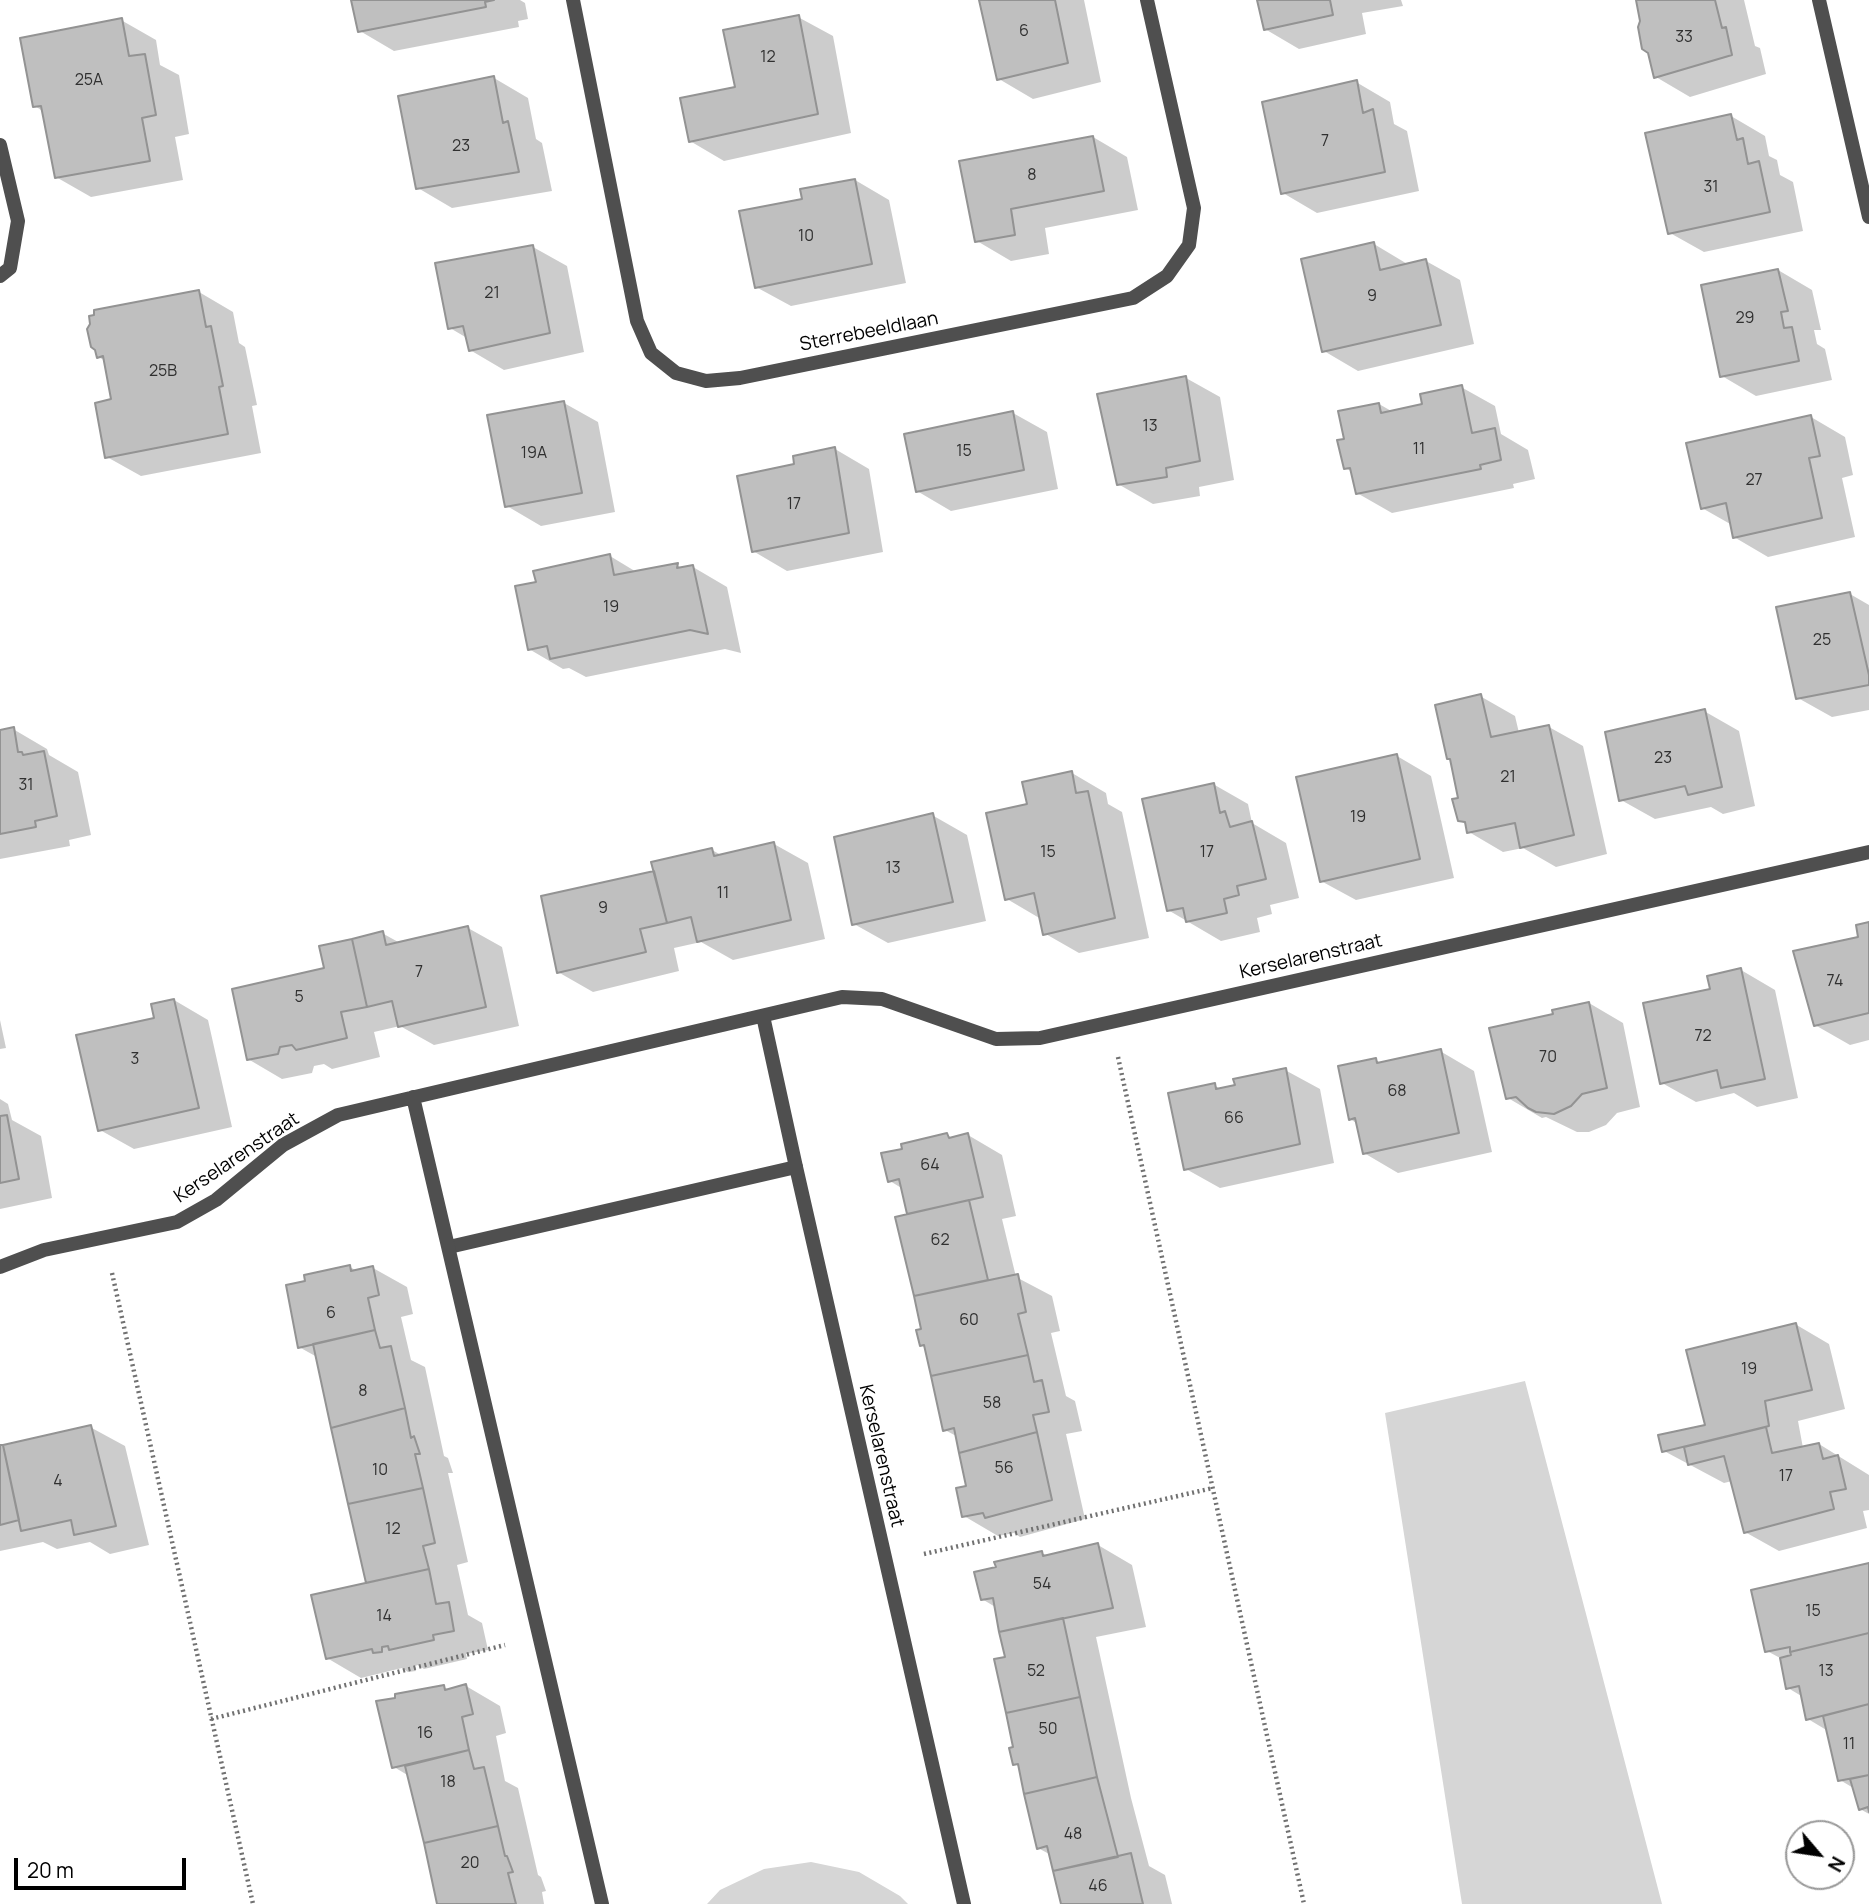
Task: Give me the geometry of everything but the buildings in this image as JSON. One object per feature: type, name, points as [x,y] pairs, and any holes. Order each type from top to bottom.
[{"type":"street","name":"Sterrebeeldlaan","points":[[573,0],[637,321],[651,352],[676,373],[706,381],[740,378],[1133,298],[1167,276],[1189,245],[1195,208],[1147,0]]},
{"type":"street","points":[[1819,0],[1869,217]]},
{"type":"street","points":[[0,145],[18,221],[10,268],[0,276]]},
{"type":"street","name":"Kerselarenstraat","points":[[0,1266],[44,1250],[177,1222],[216,1200],[283,1145],[338,1115],[842,997],[882,999],[996,1039],[1040,1038],[1869,852]]},
{"type":"street","name":"Kerselarenstraat","points":[[763,1016],[964,1904]]},
{"type":"street","points":[[413,1097],[602,1904]]},
{"type":"street","points":[[449,1247],[796,1167]]},
{"type":"path","points":[[1111,1022],[1304,1904]]},
{"type":"path","points":[[103,1236],[253,1904]]},
{"type":"path","points":[[886,1562],[1213,1488]]},
{"type":"path","points":[[211,1719],[540,1637]]},
{"type":"shaded area","points":[[1525,1381],[1662,1904],[1462,1904],[1385,1413]]},
{"type":"shaded area","points":[[811,1862],[859,1872],[900,1896],[908,1904],[707,1904],[720,1890],[764,1869]]}]
